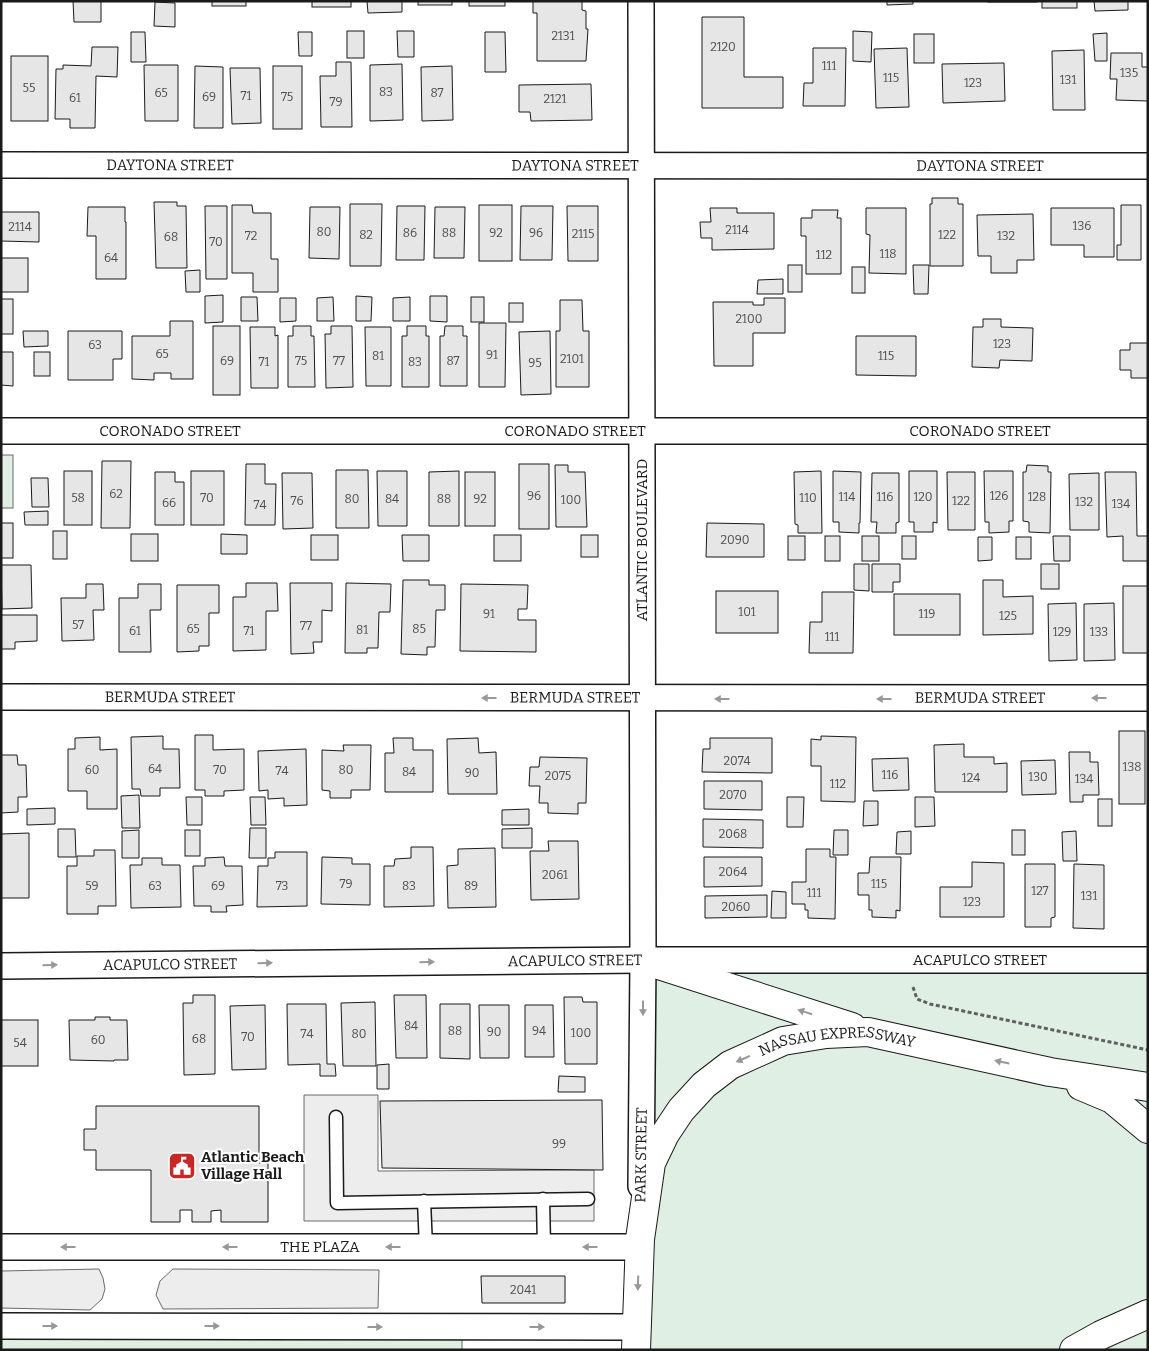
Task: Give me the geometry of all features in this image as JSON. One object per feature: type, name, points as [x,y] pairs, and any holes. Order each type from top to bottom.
[{"type":"highway","points":[[643,960],[868,1032]]},
{"type":"highway","name":"NASSAU EXPRESSWAY","points":[[639,1243],[651,1163],[665,1134],[681,1110],[704,1086],[730,1065],[783,1041],[826,1034],[868,1032],[1050,1072],[1148,1087]]},
{"type":"highway","points":[[1050,1072],[1112,1099],[1148,1129]]},
{"type":"highway","name":"PARK STREET","points":[[637,1342],[639,1243]]},
{"type":"highway","points":[[1101,1334],[1148,1293]]},
{"type":"highway","points":[[1074,1350],[1101,1334],[1148,1314]]},
{"type":"street","name":"ATLANTIC BOULEVARD","points":[[641,1],[643,960]]},
{"type":"street","name":"DAYTONA STREET","points":[[1,165],[641,164],[1148,166]]},
{"type":"street","name":"CORONADO STREET","points":[[1,430],[1148,431]]},
{"type":"street","name":"BERMUDA STREET","points":[[1,697],[1148,698]]},
{"type":"street","name":"ACAPULCO STREET","points":[[1,966],[643,960],[1148,960]]},
{"type":"street","name":"PARK STREET","points":[[639,1243],[643,960]]},
{"type":"street","name":"THE PLAZA","points":[[1,1247],[544,1248],[639,1243]]},
{"type":"street","points":[[1,1326],[637,1342]]},
{"type":"lane","points":[[336,1117],[337,1203],[588,1199]]},
{"type":"lane","points":[[543,1199],[544,1248]]},
{"type":"lane","points":[[424,1201],[426,1247]]},
{"type":"path","points":[[912,960],[913,988],[917,999],[930,1004],[1148,1050]]},
{"type":"green space","points":[[1,455],[13,455],[13,508],[1,508]]},
{"type":"green space","points":[[643,960],[1148,960],[1148,1350],[639,1350]]},
{"type":"green space","points":[[462,1337],[462,1350],[1,1350],[1,1338]]},
{"type":"shaded area","points":[[304,1095],[378,1095],[378,1171],[594,1170],[594,1221],[304,1221]]},
{"type":"shaded area","points":[[99,1269],[105,1289],[102,1299],[90,1310],[1,1308],[1,1271]]},
{"type":"shaded area","points":[[173,1269],[379,1270],[378,1308],[163,1309],[156,1295],[160,1281]]},
{"type":"building","points":[[73,1],[101,1],[101,22],[74,22]]},
{"type":"building","points":[[212,1],[246,1],[246,6],[212,6]]},
{"type":"building","points":[[312,1],[351,1],[351,7],[312,7]]},
{"type":"building","points":[[367,1],[402,1],[402,12],[368,13]]},
{"type":"building","points":[[418,1],[452,1],[452,5],[418,5]]},
{"type":"building","points":[[469,1],[505,1],[505,6],[469,6]]},
{"type":"building","points":[[533,1],[582,1],[582,10],[586,11],[586,29],[588,29],[586,61],[537,61],[537,13],[533,13]]},
{"type":"building","points":[[887,1],[913,1],[913,4],[887,5]]},
{"type":"building","points":[[1037,1],[1037,2],[988,2]]},
{"type":"building","points":[[1042,1],[1077,1],[1077,8],[1042,8]]},
{"type":"building","points":[[1094,1],[1128,1],[1128,10],[1095,11]]},
{"type":"building","points":[[155,2],[175,3],[175,27],[154,26]]},
{"type":"building","points":[[702,17],[744,17],[744,77],[783,77],[783,108],[702,108]]},
{"type":"building","points":[[347,31],[364,31],[364,58],[347,58]]},
{"type":"building","points":[[397,31],[414,31],[414,57],[398,57]]},
{"type":"building","points":[[853,31],[872,32],[871,62],[853,61]]},
{"type":"building","points":[[131,32],[145,32],[146,62],[131,62]]},
{"type":"building","points":[[298,32],[312,32],[312,56],[299,56]]},
{"type":"building","points":[[485,32],[505,32],[506,72],[485,72]]},
{"type":"building","points":[[1107,33],[1107,61],[1095,61],[1093,34]]},
{"type":"building","points":[[914,34],[934,34],[934,63],[914,63]]},
{"type":"building","points":[[92,47],[118,47],[117,77],[96,76],[95,128],[70,128],[70,119],[55,119],[56,69],[63,69],[63,65],[91,66]]},
{"type":"building","points":[[813,48],[846,48],[845,106],[803,106],[804,83],[813,83]]},
{"type":"building","points":[[907,48],[909,107],[876,108],[874,49]]},
{"type":"building","points":[[1084,50],[1085,110],[1053,110],[1052,51]]},
{"type":"building","points":[[1111,53],[1142,53],[1142,67],[1148,67],[1148,101],[1116,100],[1117,79],[1110,79]]},
{"type":"building","points":[[11,56],[48,56],[48,121],[11,121]]},
{"type":"building","points":[[336,62],[351,62],[352,127],[321,127],[320,76],[336,76]]},
{"type":"building","points":[[1004,63],[1005,101],[943,103],[942,64]]},
{"type":"building","points":[[402,64],[403,120],[370,121],[370,65]]},
{"type":"building","points":[[144,65],[178,65],[178,121],[145,121]]},
{"type":"building","points":[[195,66],[223,67],[223,128],[194,128]]},
{"type":"building","points":[[273,66],[302,66],[302,129],[273,129]]},
{"type":"building","points":[[452,66],[453,120],[422,121],[421,67]]},
{"type":"building","points":[[230,68],[260,68],[261,123],[232,124]]},
{"type":"building","points":[[591,84],[592,120],[531,121],[530,112],[519,112],[519,85]]},
{"type":"building","points":[[932,198],[958,198],[958,204],[963,204],[963,266],[930,266],[930,204],[932,204]]},
{"type":"building","points":[[154,202],[177,202],[177,206],[186,206],[187,268],[156,268]]},
{"type":"building","points":[[350,204],[382,204],[381,266],[350,266]]},
{"type":"building","points":[[232,205],[252,205],[253,213],[271,213],[271,259],[278,259],[278,292],[253,292],[253,273],[232,273]]},
{"type":"building","points":[[479,205],[512,205],[512,261],[479,261]]},
{"type":"building","points":[[1121,205],[1141,205],[1141,260],[1117,260],[1117,245],[1121,245]]},
{"type":"building","points":[[205,206],[227,206],[227,279],[206,279]]},
{"type":"building","points":[[397,206],[425,206],[424,260],[396,260]]},
{"type":"building","points":[[521,206],[553,206],[552,260],[520,260]]},
{"type":"building","points":[[567,206],[598,206],[598,261],[568,261]]},
{"type":"building","points":[[88,207],[125,207],[126,279],[96,279],[96,236],[87,236]]},
{"type":"building","points":[[310,207],[340,207],[339,259],[309,258]]},
{"type":"building","points":[[435,207],[465,207],[464,258],[434,258]]},
{"type":"building","points":[[710,208],[737,208],[737,213],[774,213],[774,249],[712,250],[712,238],[701,238],[700,222],[711,222]]},
{"type":"building","points":[[866,208],[906,208],[906,274],[869,273],[870,235],[866,234]]},
{"type":"building","points":[[1051,208],[1114,208],[1114,257],[1084,257],[1084,245],[1051,245]]},
{"type":"building","points":[[812,210],[838,210],[837,218],[841,218],[841,274],[806,274],[806,236],[801,236],[801,218],[812,218]]},
{"type":"building","points":[[1,212],[39,212],[39,242],[1,241]]},
{"type":"building","points":[[1033,214],[1034,260],[1017,260],[1017,273],[991,273],[991,256],[978,256],[977,215]]},
{"type":"building","points":[[1,258],[28,258],[28,292],[1,292]]},
{"type":"building","points":[[788,265],[802,265],[802,292],[788,292]]},
{"type":"building","points":[[913,265],[929,265],[928,294],[914,294]]},
{"type":"building","points":[[852,267],[865,267],[865,293],[852,293]]},
{"type":"building","points":[[200,270],[200,292],[186,292],[185,271]]},
{"type":"building","points":[[783,279],[783,294],[757,294],[758,280]]},
{"type":"building","points":[[223,295],[223,322],[205,323],[205,296]]},
{"type":"building","points":[[356,296],[372,297],[371,321],[356,321]]},
{"type":"building","points":[[430,296],[447,296],[447,322],[430,321]]},
{"type":"building","points":[[241,297],[257,297],[258,321],[241,321]]},
{"type":"building","points":[[333,297],[334,321],[317,321],[317,298]]},
{"type":"building","points":[[410,297],[410,321],[393,321],[393,298]]},
{"type":"building","points":[[471,297],[484,297],[484,322],[471,322]]},
{"type":"building","points":[[280,298],[296,298],[296,321],[280,322]]},
{"type":"building","points":[[764,298],[785,298],[785,333],[753,333],[753,366],[714,366],[713,302],[753,302],[753,305],[764,305]]},
{"type":"building","points":[[1,299],[13,299],[13,334],[1,334]]},
{"type":"building","points":[[560,300],[582,300],[583,331],[589,331],[589,387],[556,387],[556,331],[560,331]]},
{"type":"building","points":[[509,303],[523,303],[523,322],[509,322]]},
{"type":"building","points":[[983,319],[1001,319],[1001,327],[1033,328],[1032,361],[1000,360],[999,368],[972,367],[973,327],[983,327]]},
{"type":"building","points":[[170,321],[193,321],[193,379],[171,379],[171,373],[154,373],[154,380],[132,379],[132,336],[170,336]]},
{"type":"building","points":[[479,323],[506,323],[505,387],[479,387]]},
{"type":"building","points":[[213,326],[240,326],[240,395],[213,395]]},
{"type":"building","points":[[293,326],[311,326],[311,336],[314,336],[315,387],[288,387],[288,336],[293,336]]},
{"type":"building","points":[[331,326],[352,326],[353,387],[326,388],[325,334],[331,334]]},
{"type":"building","points":[[407,326],[426,326],[426,336],[429,336],[429,387],[402,387],[402,336],[407,336]]},
{"type":"building","points":[[445,326],[463,326],[463,336],[467,336],[467,386],[440,386],[440,336],[444,336]]},
{"type":"building","points":[[250,327],[275,327],[275,336],[278,335],[278,388],[251,388]]},
{"type":"building","points":[[365,327],[391,327],[391,386],[366,386]]},
{"type":"building","points":[[23,331],[48,331],[48,346],[24,347]]},
{"type":"building","points":[[68,331],[122,331],[122,359],[113,359],[113,380],[68,380]]},
{"type":"building","points":[[550,331],[551,394],[521,395],[519,332]]},
{"type":"building","points":[[856,336],[916,336],[916,376],[856,375]]},
{"type":"building","points":[[1130,343],[1148,343],[1148,378],[1131,378],[1131,370],[1120,370],[1120,350],[1130,350]]},
{"type":"building","points":[[1,352],[13,352],[13,386],[1,385]]},
{"type":"building","points":[[34,352],[50,352],[50,376],[34,376]]},
{"type":"building","points":[[102,461],[131,461],[130,528],[101,528]]},
{"type":"building","points":[[246,464],[265,464],[265,484],[276,484],[275,525],[245,525]]},
{"type":"building","points":[[519,464],[549,464],[549,529],[519,529]]},
{"type":"building","points":[[555,465],[568,465],[568,472],[585,472],[587,527],[556,527]]},
{"type":"building","points":[[1027,465],[1048,466],[1048,472],[1051,472],[1050,533],[1029,532],[1029,522],[1023,521],[1023,472],[1026,472]]},
{"type":"building","points":[[336,470],[368,470],[369,528],[336,528]]},
{"type":"building","points":[[64,471],[92,471],[92,525],[64,525]]},
{"type":"building","points":[[191,471],[224,471],[224,525],[191,525]]},
{"type":"building","points":[[377,471],[407,471],[407,526],[378,526]]},
{"type":"building","points":[[459,471],[459,526],[429,526],[429,472]]},
{"type":"building","points":[[821,471],[822,533],[798,533],[798,525],[795,524],[794,472]]},
{"type":"building","points":[[833,471],[861,472],[859,533],[839,532],[839,522],[833,522]]},
{"type":"building","points":[[909,471],[937,471],[937,523],[933,522],[933,532],[914,532],[914,522],[909,522]]},
{"type":"building","points":[[984,471],[1013,471],[1013,521],[1009,521],[1009,532],[989,533],[989,522],[985,522]]},
{"type":"building","points":[[155,472],[175,472],[175,482],[184,482],[184,525],[155,525]]},
{"type":"building","points":[[465,472],[495,472],[495,526],[465,526]]},
{"type":"building","points":[[947,472],[975,472],[975,530],[948,530]]},
{"type":"building","points":[[1105,472],[1136,472],[1137,536],[1148,536],[1148,561],[1123,561],[1123,536],[1107,537]]},
{"type":"building","points":[[282,473],[312,473],[313,528],[283,529]]},
{"type":"building","points":[[872,473],[899,473],[899,522],[896,523],[896,533],[876,533],[877,522],[871,522]]},
{"type":"building","points":[[1099,473],[1099,530],[1070,530],[1069,474]]},
{"type":"building","points":[[31,478],[48,478],[49,507],[32,507]]},
{"type":"building","points":[[48,511],[48,525],[25,525],[24,512]]},
{"type":"building","points":[[1,523],[13,523],[13,558],[1,558]]},
{"type":"building","points":[[707,523],[764,524],[764,557],[706,557]]},
{"type":"building","points":[[53,531],[67,531],[67,559],[53,559]]},
{"type":"building","points":[[131,534],[158,534],[158,561],[131,561]]},
{"type":"building","points":[[221,534],[247,535],[247,554],[221,554]]},
{"type":"building","points":[[311,535],[338,535],[338,560],[311,560]]},
{"type":"building","points":[[402,535],[429,535],[429,561],[403,561]]},
{"type":"building","points":[[494,535],[521,535],[521,561],[494,561]]},
{"type":"building","points":[[581,535],[598,535],[598,557],[581,557]]},
{"type":"building","points":[[788,536],[805,536],[805,560],[788,560]]},
{"type":"building","points":[[825,536],[840,536],[840,561],[825,561]]},
{"type":"building","points":[[862,536],[879,536],[879,561],[862,561]]},
{"type":"building","points":[[902,536],[916,536],[916,559],[902,559]]},
{"type":"building","points":[[1053,536],[1070,536],[1070,561],[1054,561]]},
{"type":"building","points":[[978,537],[992,537],[992,560],[978,561]]},
{"type":"building","points":[[1016,537],[1031,537],[1031,559],[1016,559]]},
{"type":"building","points":[[854,564],[869,564],[869,591],[854,590]]},
{"type":"building","points":[[872,564],[900,564],[900,582],[893,582],[893,592],[872,592]]},
{"type":"building","points":[[1041,564],[1059,564],[1059,589],[1041,589]]},
{"type":"building","points":[[1,565],[31,565],[32,608],[2,609]]},
{"type":"building","points":[[403,580],[429,580],[429,585],[445,585],[445,610],[436,610],[435,647],[427,647],[427,655],[401,654]]},
{"type":"building","points":[[983,580],[1003,580],[1003,597],[1033,596],[1033,634],[983,635]]},
{"type":"building","points":[[246,583],[277,583],[278,611],[266,611],[266,650],[233,651],[233,597],[246,597]]},
{"type":"building","points":[[290,583],[332,583],[332,611],[322,610],[322,642],[313,642],[314,653],[291,654]]},
{"type":"building","points":[[346,583],[391,584],[390,612],[379,612],[378,648],[367,648],[367,653],[345,653]]},
{"type":"building","points":[[86,584],[103,584],[104,610],[93,610],[94,640],[62,641],[61,598],[86,598]]},
{"type":"building","points":[[138,584],[161,584],[161,610],[150,610],[151,652],[119,652],[119,598],[138,598]]},
{"type":"building","points":[[461,584],[528,585],[527,609],[518,609],[518,620],[536,620],[536,652],[460,651]]},
{"type":"building","points":[[177,585],[219,585],[219,613],[209,613],[209,646],[199,646],[199,651],[177,652]]},
{"type":"building","points":[[1123,586],[1148,586],[1148,653],[1123,653]]},
{"type":"building","points":[[716,591],[778,591],[778,633],[716,633]]},
{"type":"building","points":[[822,592],[854,592],[853,653],[809,653],[810,622],[822,622]]},
{"type":"building","points":[[894,594],[960,594],[960,635],[894,635]]},
{"type":"building","points":[[1076,603],[1077,660],[1049,661],[1048,604]]},
{"type":"building","points":[[1114,603],[1115,660],[1084,661],[1084,604]]},
{"type":"building","points":[[1,615],[37,615],[37,641],[15,642],[15,649],[1,649]]},
{"type":"building","points":[[1119,731],[1145,731],[1145,804],[1119,804]]},
{"type":"building","points":[[195,735],[213,735],[213,750],[244,749],[244,790],[224,791],[224,796],[205,796],[205,790],[195,790]]},
{"type":"building","points":[[163,736],[163,749],[179,749],[180,788],[160,788],[160,796],[141,796],[140,789],[132,789],[131,737]]},
{"type":"building","points":[[821,736],[856,737],[855,802],[821,801],[821,766],[811,766],[811,739],[821,740]]},
{"type":"building","points":[[100,737],[100,750],[117,749],[117,809],[87,809],[87,791],[68,791],[68,749],[75,749],[75,738]]},
{"type":"building","points":[[393,738],[413,738],[413,750],[433,750],[433,792],[385,792],[385,753],[394,753]]},
{"type":"building","points":[[478,738],[479,753],[496,752],[497,794],[448,794],[447,739]]},
{"type":"building","points":[[710,738],[772,738],[772,773],[702,772],[703,749],[710,749]]},
{"type":"building","points":[[964,744],[964,757],[994,757],[994,764],[1007,763],[1007,792],[935,792],[934,745]]},
{"type":"building","points":[[343,745],[371,745],[370,790],[351,790],[351,798],[330,798],[330,791],[322,790],[322,750],[344,751]]},
{"type":"building","points":[[306,749],[307,805],[284,806],[284,798],[268,799],[268,790],[259,791],[258,751]]},
{"type":"building","points":[[1069,752],[1090,752],[1090,762],[1098,762],[1099,795],[1083,795],[1083,802],[1070,802]]},
{"type":"building","points":[[1,755],[17,755],[18,765],[26,765],[27,797],[18,797],[18,812],[1,813]]},
{"type":"building","points":[[540,757],[587,758],[586,803],[578,803],[578,814],[548,813],[548,803],[539,803],[540,786],[529,786],[530,767],[539,767]]},
{"type":"building","points":[[908,758],[909,790],[873,791],[872,759]]},
{"type":"building","points":[[1055,760],[1056,794],[1022,795],[1021,761]]},
{"type":"building","points":[[704,781],[762,781],[762,810],[704,809]]},
{"type":"building","points":[[139,795],[140,828],[122,828],[121,796]]},
{"type":"building","points":[[186,797],[202,797],[202,825],[187,825]]},
{"type":"building","points":[[250,797],[265,797],[266,825],[251,825]]},
{"type":"building","points":[[787,797],[804,797],[803,827],[787,827]]},
{"type":"building","points":[[915,797],[934,797],[935,826],[915,827]]},
{"type":"building","points":[[1098,799],[1112,799],[1112,826],[1098,826]]},
{"type":"building","points":[[864,801],[878,801],[878,825],[863,826]]},
{"type":"building","points":[[55,808],[55,824],[27,825],[27,809]]},
{"type":"building","points":[[529,809],[529,825],[502,825],[502,810]]},
{"type":"building","points":[[703,819],[763,820],[763,848],[703,847]]},
{"type":"building","points":[[250,828],[266,828],[266,858],[249,858]]},
{"type":"building","points":[[532,828],[532,848],[502,848],[502,829]]},
{"type":"building","points":[[58,829],[75,829],[76,857],[58,857]]},
{"type":"building","points":[[139,830],[139,858],[122,858],[122,831]]},
{"type":"building","points":[[185,830],[200,830],[200,856],[185,856]]},
{"type":"building","points":[[834,830],[848,830],[848,855],[833,855]]},
{"type":"building","points":[[1012,830],[1025,830],[1025,855],[1012,855]]},
{"type":"building","points":[[911,831],[911,854],[896,854],[897,832]]},
{"type":"building","points":[[1076,831],[1077,861],[1063,861],[1062,832]]},
{"type":"building","points":[[29,833],[29,898],[1,898],[1,834]]},
{"type":"building","points":[[548,841],[578,841],[579,899],[531,900],[530,851],[549,851]]},
{"type":"building","points":[[411,847],[433,847],[434,906],[384,907],[384,866],[394,866],[395,859],[411,858]]},
{"type":"building","points":[[495,848],[496,907],[448,908],[447,866],[458,865],[458,849]]},
{"type":"building","points":[[806,849],[830,849],[830,857],[836,857],[835,919],[808,918],[808,910],[805,910],[805,904],[792,904],[792,882],[806,882]]},
{"type":"building","points":[[94,850],[115,850],[116,906],[98,906],[98,914],[67,914],[67,866],[77,866],[77,856],[94,856]]},
{"type":"building","points":[[275,852],[307,852],[307,906],[257,907],[258,866],[268,866],[268,858],[275,858]]},
{"type":"building","points":[[224,857],[225,866],[242,866],[243,905],[226,906],[227,912],[211,912],[211,906],[194,906],[193,866],[205,866],[205,858]]},
{"type":"building","points":[[322,857],[352,858],[352,864],[370,864],[370,905],[321,904]]},
{"type":"building","points":[[704,857],[762,857],[762,886],[704,887]]},
{"type":"building","points":[[870,857],[901,857],[900,911],[896,910],[896,918],[872,917],[872,910],[869,910],[869,895],[858,895],[858,873],[869,873]]},
{"type":"building","points":[[142,858],[162,858],[162,865],[180,865],[181,907],[131,908],[130,865],[142,865]]},
{"type":"building","points":[[972,862],[1004,863],[1004,917],[940,917],[940,887],[972,887]]},
{"type":"building","points":[[1025,864],[1055,864],[1055,917],[1051,918],[1051,927],[1025,927]]},
{"type":"building","points":[[1074,864],[1104,865],[1104,929],[1073,928]]},
{"type":"building","points":[[772,891],[786,892],[786,918],[771,918]]},
{"type":"building","points":[[767,895],[767,917],[705,918],[705,896]]},
{"type":"building","points":[[193,995],[215,995],[215,1074],[184,1075],[183,1003],[193,1003]]},
{"type":"building","points":[[394,995],[426,995],[427,1058],[396,1058]]},
{"type":"building","points":[[564,997],[582,997],[583,1002],[597,1002],[597,1064],[565,1064]]},
{"type":"building","points":[[375,1002],[376,1066],[343,1066],[341,1003]]},
{"type":"building","points":[[287,1004],[326,1004],[327,1064],[335,1064],[336,1076],[320,1076],[320,1064],[288,1065]]},
{"type":"building","points":[[440,1004],[470,1004],[470,1059],[440,1058]]},
{"type":"building","points":[[265,1005],[266,1069],[232,1070],[230,1006]]},
{"type":"building","points":[[479,1005],[509,1005],[509,1058],[480,1058]]},
{"type":"building","points":[[525,1005],[553,1005],[554,1057],[525,1057]]},
{"type":"building","points":[[95,1017],[110,1017],[110,1020],[127,1020],[128,1060],[70,1060],[69,1020],[95,1020]]},
{"type":"building","points":[[1,1020],[38,1020],[38,1066],[1,1066]]},
{"type":"building","points":[[389,1064],[389,1089],[377,1089],[377,1065]]},
{"type":"building","points":[[559,1076],[585,1077],[585,1092],[558,1092]]},
{"type":"building","points":[[602,1100],[603,1170],[382,1168],[380,1101]]},
{"type":"building","name":"Atlantic Beach Village Hall","points":[[96,1106],[259,1106],[259,1163],[268,1163],[268,1222],[221,1222],[221,1210],[211,1211],[211,1222],[192,1222],[192,1210],[180,1210],[180,1222],[151,1222],[151,1170],[96,1170],[96,1150],[84,1150],[84,1129],[96,1129]]},
{"type":"building","points":[[481,1276],[565,1276],[565,1303],[482,1303]]},
{"type":"place","name":"Atlantic Beach Village Hall","points":[[182,1166]]}]
